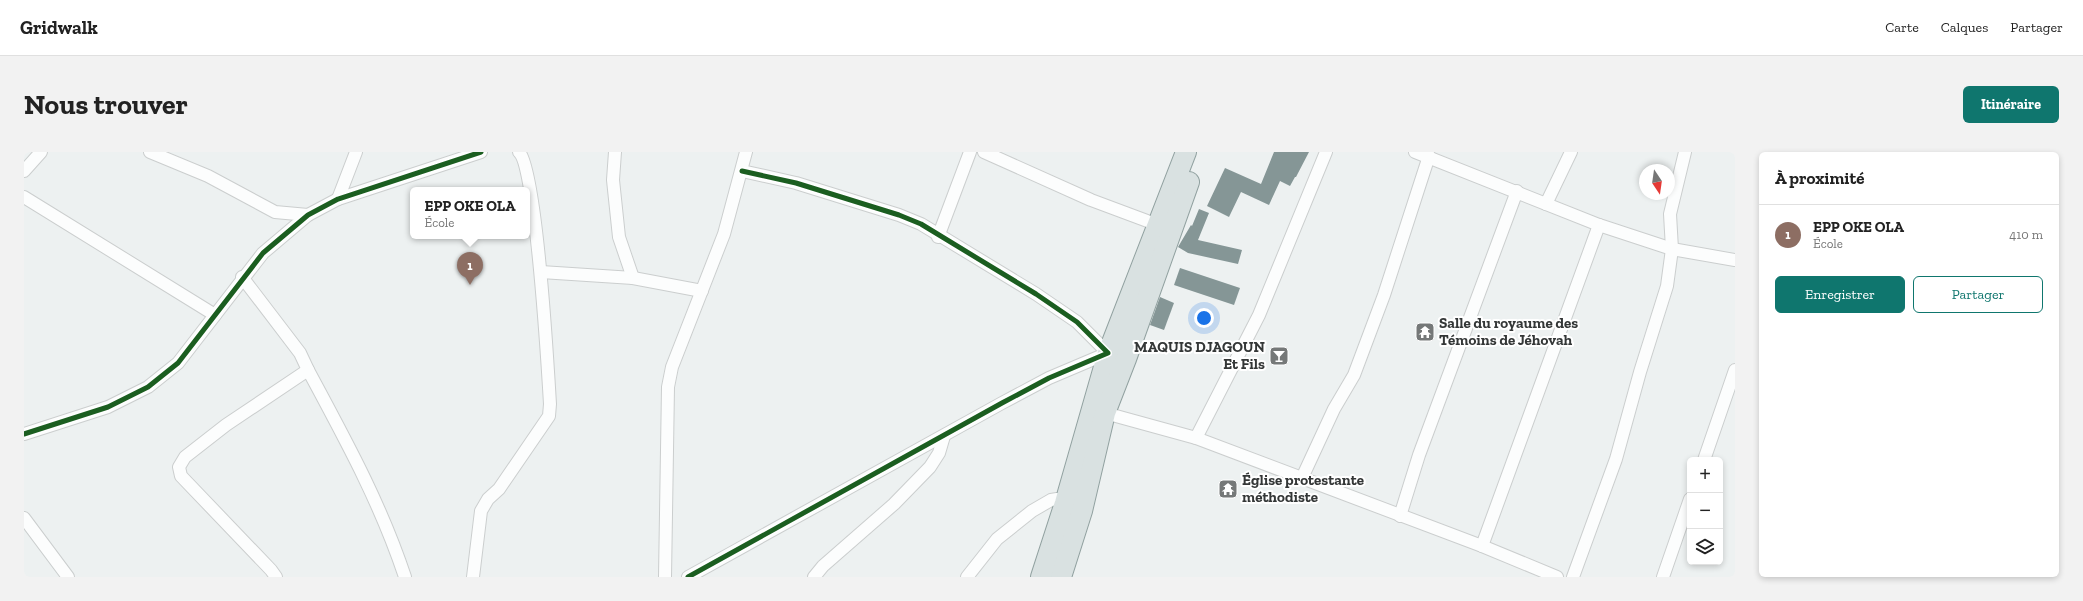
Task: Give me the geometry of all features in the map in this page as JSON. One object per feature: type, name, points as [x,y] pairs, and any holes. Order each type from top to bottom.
[{"type":"main road","points":[[1041,577],[1065,503],[1108,353],[1186,152]]},
{"type":"main road","points":[[1061,577],[1082,511],[1105,413],[1200,152]]},
{"type":"street","points":[[150,152],[208,176],[271,210],[308,215]]},
{"type":"street","points":[[338,199],[356,152]]},
{"type":"street","points":[[24,434],[108,407],[148,387],[178,363],[242,277],[263,253],[308,215],[338,199],[481,152]]},
{"type":"street","points":[[519,152],[527,168],[530,187]]},
{"type":"street","points":[[615,152],[612,180],[619,237],[633,278]]},
{"type":"street","points":[[665,577],[668,387],[672,367],[724,234],[746,152]]},
{"type":"street","points":[[938,236],[970,152]]},
{"type":"street","points":[[984,152],[1091,200],[1158,225]]},
{"type":"street","points":[[1196,438],[1259,315],[1326,152]]},
{"type":"street","points":[[1415,152],[1429,156],[1442,156],[1546,204],[1599,225],[1672,248],[1735,260]]},
{"type":"street","points":[[1546,204],[1571,152]]},
{"type":"street","points":[[1573,577],[1616,459],[1640,372],[1667,286],[1672,248],[1670,214],[1685,152]]},
{"type":"street","points":[[24,171],[35,154]]},
{"type":"street","points":[[1302,478],[1334,409],[1354,375],[1384,295],[1429,156]]},
{"type":"street","points":[[688,577],[1049,378],[1108,353],[1077,322],[1036,294],[938,236],[921,224],[899,215],[796,183],[742,171]]},
{"type":"street","points":[[474,577],[481,511],[488,499],[499,489],[549,416],[550,404],[541,272],[530,190]]},
{"type":"street","points":[[1400,516],[1419,455],[1517,191]]},
{"type":"street","points":[[24,197],[214,315]]},
{"type":"street","points":[[1482,546],[1599,225]]},
{"type":"street","points":[[541,272],[633,278],[702,291]]},
{"type":"street","points":[[242,277],[300,353],[369,485],[405,577]]},
{"type":"street","points":[[276,577],[181,476],[180,467],[185,457],[226,425],[308,370]]},
{"type":"street","points":[[1705,457],[1735,370]]},
{"type":"street","points":[[1105,413],[1196,438],[1482,546],[1557,577]]},
{"type":"street","points":[[814,577],[824,572],[930,467],[939,453],[944,436]]},
{"type":"street","points":[[967,577],[997,539],[1032,511],[1051,500],[1057,499],[1065,503]]},
{"type":"street","points":[[1663,577],[1687,508]]},
{"type":"street","points":[[24,518],[68,577]]},
{"type":"building","points":[[1274,152],[1309,152],[1290,186],[1280,181],[1269,205],[1241,192],[1229,217],[1207,206],[1225,168],[1261,184]]},
{"type":"building","points":[[1199,209],[1209,213],[1198,240],[1242,250],[1238,264],[1188,253],[1178,247],[1191,225],[1192,226]]},
{"type":"building","points":[[1180,268],[1240,288],[1234,305],[1174,285]]},
{"type":"building","points":[[1160,297],[1174,303],[1164,330],[1150,325]]},
{"type":"cycle path","points":[[24,434],[108,407],[148,387],[178,363],[263,253],[308,215],[338,199],[481,152]]},
{"type":"cycle path","points":[[688,577],[1002,403],[1049,378],[1108,353],[1077,322],[1036,294],[921,224],[899,215],[796,183],[742,171]]},
{"type":"place","name":"EPP OKE OLA","points":[[470,285]]},
{"type":"place","name":"Salle du royaume des Témoins de Jéhovah","points":[[1425,332]]},
{"type":"place","name":"MAQUIS DJAGOUN Et Fils","points":[[1279,356]]},
{"type":"place","name":"Église protestante méthodiste","points":[[1228,489]]}]
